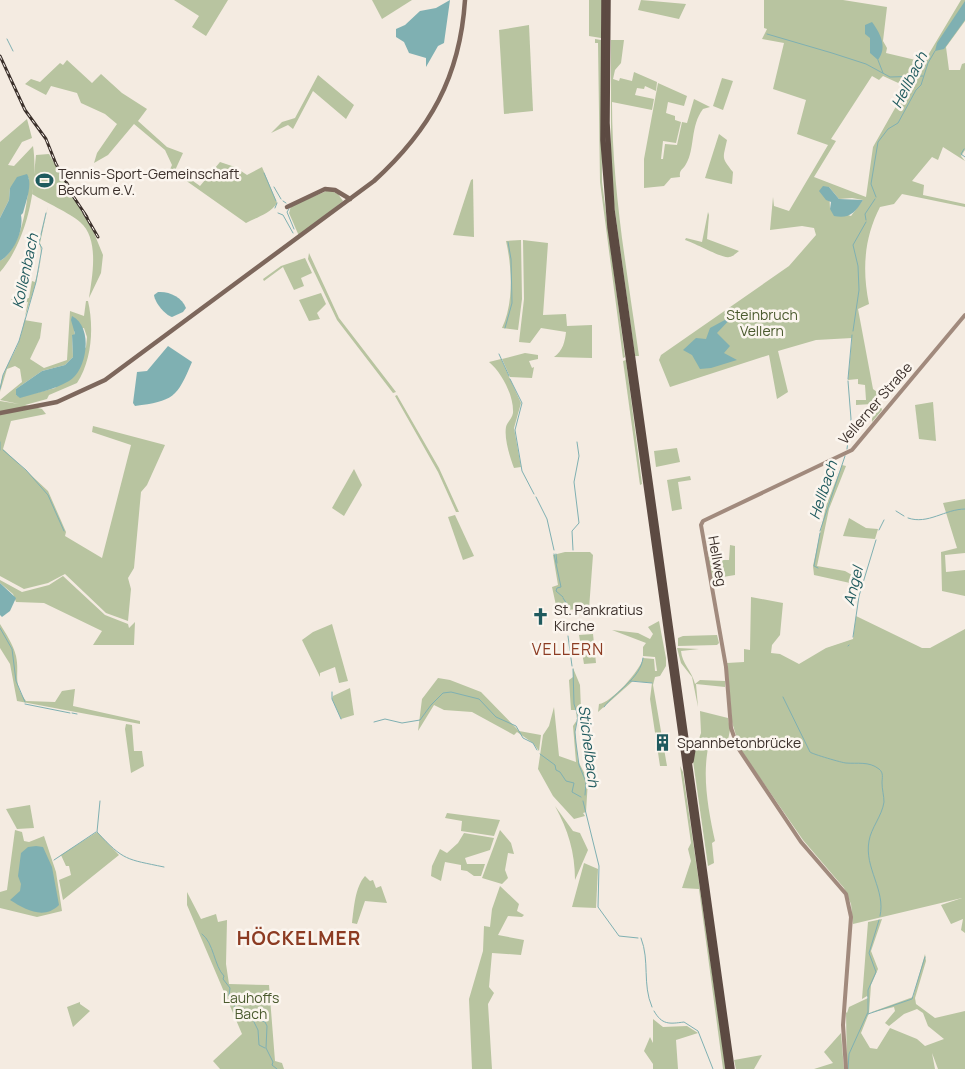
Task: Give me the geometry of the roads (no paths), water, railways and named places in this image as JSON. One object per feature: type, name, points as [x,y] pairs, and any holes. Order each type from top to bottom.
[{"type":"highway","points":[[604,0],[604,171],[728,1069]]},
{"type":"highway","points":[[608,0],[608,169],[630,358]]},
{"type":"highway","points":[[668,662],[671,648]]},
{"type":"highway","points":[[671,648],[680,667]]},
{"type":"highway","points":[[671,648],[691,773],[732,1069]]},
{"type":"highway","points":[[691,773],[693,749]]},
{"type":"highway","points":[[680,764],[688,786]]},
{"type":"main road","points":[[1,413],[41,406],[86,391],[120,371],[349,200],[395,162],[424,127],[444,90],[456,60],[463,26],[465,0]]},
{"type":"main road","points":[[286,206],[322,189],[338,191],[349,200]]},
{"type":"main road","name":"Vellerner Straße","points":[[703,521],[852,450],[965,315]]},
{"type":"main road","name":"Hellweg","points":[[703,521],[701,528],[722,648],[734,738],[745,760],[801,842],[841,887],[849,900],[851,917],[843,1030],[846,1069]]},
{"type":"water","points":[[450,0],[444,43],[438,46],[426,67],[426,58],[409,53],[404,42],[396,37],[396,29],[405,25],[420,11],[436,8]]},
{"type":"water","points":[[965,1],[965,20],[944,49],[935,51],[937,43]]},
{"type":"water","points":[[872,22],[880,35],[883,45],[878,60],[870,53],[870,38],[865,34],[865,25]]},
{"type":"water","points":[[27,174],[29,188],[21,215],[22,221],[17,241],[10,253],[0,261],[0,218],[9,200],[10,188],[17,177]]},
{"type":"water","points":[[823,186],[829,187],[839,199],[863,200],[848,216],[834,216],[830,209],[831,202],[826,200],[819,191]]},
{"type":"water","points":[[158,292],[175,296],[186,308],[183,312],[172,317],[169,316],[156,302],[154,295]]},
{"type":"water","points":[[734,315],[717,333],[730,346],[724,353],[737,360],[711,368],[700,369],[692,355],[683,350],[696,338],[706,339],[710,328]]},
{"type":"water","points":[[72,316],[83,329],[86,349],[84,359],[75,376],[69,381],[51,389],[20,398],[16,395],[16,389],[42,371],[65,365],[73,357],[72,335],[75,334],[71,320]]},
{"type":"water","points":[[168,346],[192,362],[182,383],[172,396],[166,399],[135,406],[133,403],[137,372],[147,371]]},
{"type":"water","points":[[0,583],[16,598],[10,611],[2,617],[0,615]]},
{"type":"water","points":[[28,847],[43,847],[52,867],[59,905],[53,910],[41,913],[29,910],[10,900],[20,891],[21,884],[18,876],[21,853]]},
{"type":"waterway","points":[[767,34],[866,64],[890,77],[923,76]]},
{"type":"waterway","name":"Kollenbach","points":[[7,39],[13,51]]},
{"type":"waterway","name":"Hellbach","points":[[876,197],[871,184],[878,142],[888,129],[898,123],[916,90],[921,85],[928,63],[935,51]]},
{"type":"waterway","points":[[878,60],[883,73]]},
{"type":"waterway","points":[[964,149],[961,154],[965,157]]},
{"type":"waterway","points":[[264,173],[276,201]]},
{"type":"waterway","points":[[274,187],[281,199]]},
{"type":"waterway","name":"Hellbach","points":[[866,220],[865,214],[875,199]]},
{"type":"waterway","points":[[275,208],[277,203]]},
{"type":"waterway","points":[[289,209],[287,212],[294,229]]},
{"type":"waterway","name":"Kollenbach","points":[[0,389],[3,375],[19,341],[36,282],[42,248],[39,243],[46,213]]},
{"type":"waterway","points":[[278,213],[283,215],[293,233]]},
{"type":"waterway","name":"Hellbach","points":[[853,331],[859,290],[858,266],[853,245],[866,222]]},
{"type":"waterway","name":"Stichelbach","points":[[505,328],[512,303],[511,259],[508,242]]},
{"type":"waterway","name":"Hellbach","points":[[848,379],[852,335]]},
{"type":"waterway","name":"Stichelbach","points":[[499,354],[509,376]]},
{"type":"waterway","name":"Stichelbach","points":[[510,379],[522,403],[515,430],[522,471],[534,494]]},
{"type":"waterway","name":"Hellbach","points":[[847,449],[851,419],[848,381]]},
{"type":"waterway","name":"Kollenbach","points":[[0,442],[0,450]]},
{"type":"waterway","points":[[573,550],[572,531],[579,523],[574,482],[579,456],[577,442]]},
{"type":"waterway","points":[[3,450],[26,470],[48,495],[64,531]]},
{"type":"waterway","name":"Hellbach","points":[[820,531],[845,456]]},
{"type":"waterway","name":"Stichelbach","points":[[536,497],[547,519],[554,550]]},
{"type":"waterway","name":"Angel","points":[[908,518],[923,520],[950,511],[965,509]]},
{"type":"waterway","name":"Angel","points":[[896,511],[904,516]]},
{"type":"waterway","points":[[879,530],[884,520]]},
{"type":"waterway","name":"Hellbach","points":[[818,568],[814,566],[820,533]]},
{"type":"waterway","name":"Angel","points":[[853,637],[859,596],[876,540]]},
{"type":"waterway","name":"Stichelbach","points":[[554,554],[561,587],[557,588],[556,591],[563,597]]},
{"type":"waterway","name":"Stichelbach","points":[[556,554],[557,563]]},
{"type":"waterway","name":"Stichelbach","points":[[561,609],[567,604],[563,598]]},
{"type":"waterway","name":"Kollenbach","points":[[0,628],[12,649],[16,681],[25,702]]},
{"type":"waterway","name":"Stichelbach","points":[[568,636],[572,666]]},
{"type":"waterway","points":[[604,707],[638,672],[643,658]]},
{"type":"waterway","name":"Stichelbach","points":[[573,669],[574,704],[578,716],[575,732],[576,743],[579,765],[586,782],[585,795]]},
{"type":"waterway","points":[[630,681],[652,683]]},
{"type":"waterway","points":[[332,692],[332,699],[341,719]]},
{"type":"waterway","points":[[374,722],[385,719],[402,723],[420,720],[443,693],[451,692],[479,699],[496,717],[516,726],[523,738],[533,743],[537,750]]},
{"type":"waterway","points":[[783,697],[810,752],[844,763],[863,763],[875,766],[882,772],[884,802],[870,836],[868,851],[880,897],[880,916]]},
{"type":"waterway","name":"Kollenbach","points":[[25,704],[70,713]]},
{"type":"waterway","name":"Kollenbach","points":[[72,713],[77,714]]},
{"type":"waterway","points":[[540,754],[555,765],[556,770],[560,772],[566,781],[574,783],[572,792],[581,797]]},
{"type":"waterway","name":"Lauhoffs Bach","points":[[100,801],[97,832],[106,842],[126,857],[164,867]]},
{"type":"waterway","name":"Stichelbach","points":[[583,801],[599,866],[598,907],[619,936],[638,938]]},
{"type":"waterway","name":"Lauhoffs Bach","points":[[54,860],[96,832]]},
{"type":"waterway","points":[[848,1069],[849,1054],[868,1012],[868,990],[876,972],[869,953],[879,920]]},
{"type":"waterway","name":"Lauhoffs Bach","points":[[202,934],[209,943],[224,976],[223,979],[230,988],[229,996],[233,1000],[235,1009],[265,1022],[267,1026],[266,1048],[273,1062],[272,1065],[277,1069]]},
{"type":"waterway","name":"Stichelbach","points":[[641,938],[645,955],[647,990],[652,1007]]},
{"type":"waterway","points":[[868,1014],[912,999],[925,957]]},
{"type":"waterway","name":"Stichelbach","points":[[654,1011],[666,1023],[684,1022],[698,1031],[713,1069]]},
{"type":"waterway","name":"Lauhoffs Bach","points":[[252,1018],[258,1030],[259,1045],[265,1048]]},
{"type":"railway","points":[[0,56],[25,110],[46,139],[56,164],[73,194]]},
{"type":"railway","points":[[69,190],[87,217]]},
{"type":"railway","points":[[84,213],[98,237]]},
{"type":"place","name":"Tennis-Sport-Gemeinschaft Beckum e.V.","points":[[44,181]]},
{"type":"place","name":"St. Pankratius Kirche","points":[[540,617]]},
{"type":"place","name":"Spannbetonbrücke","points":[[663,742]]},
{"type":"district","name":"VELLERN","points":[[568,649]]},
{"type":"district","name":"HÖCKELMER","points":[[299,938]]},
{"type":"park label","name":"Steinbruch Vellern","points":[[762,322]]}]
